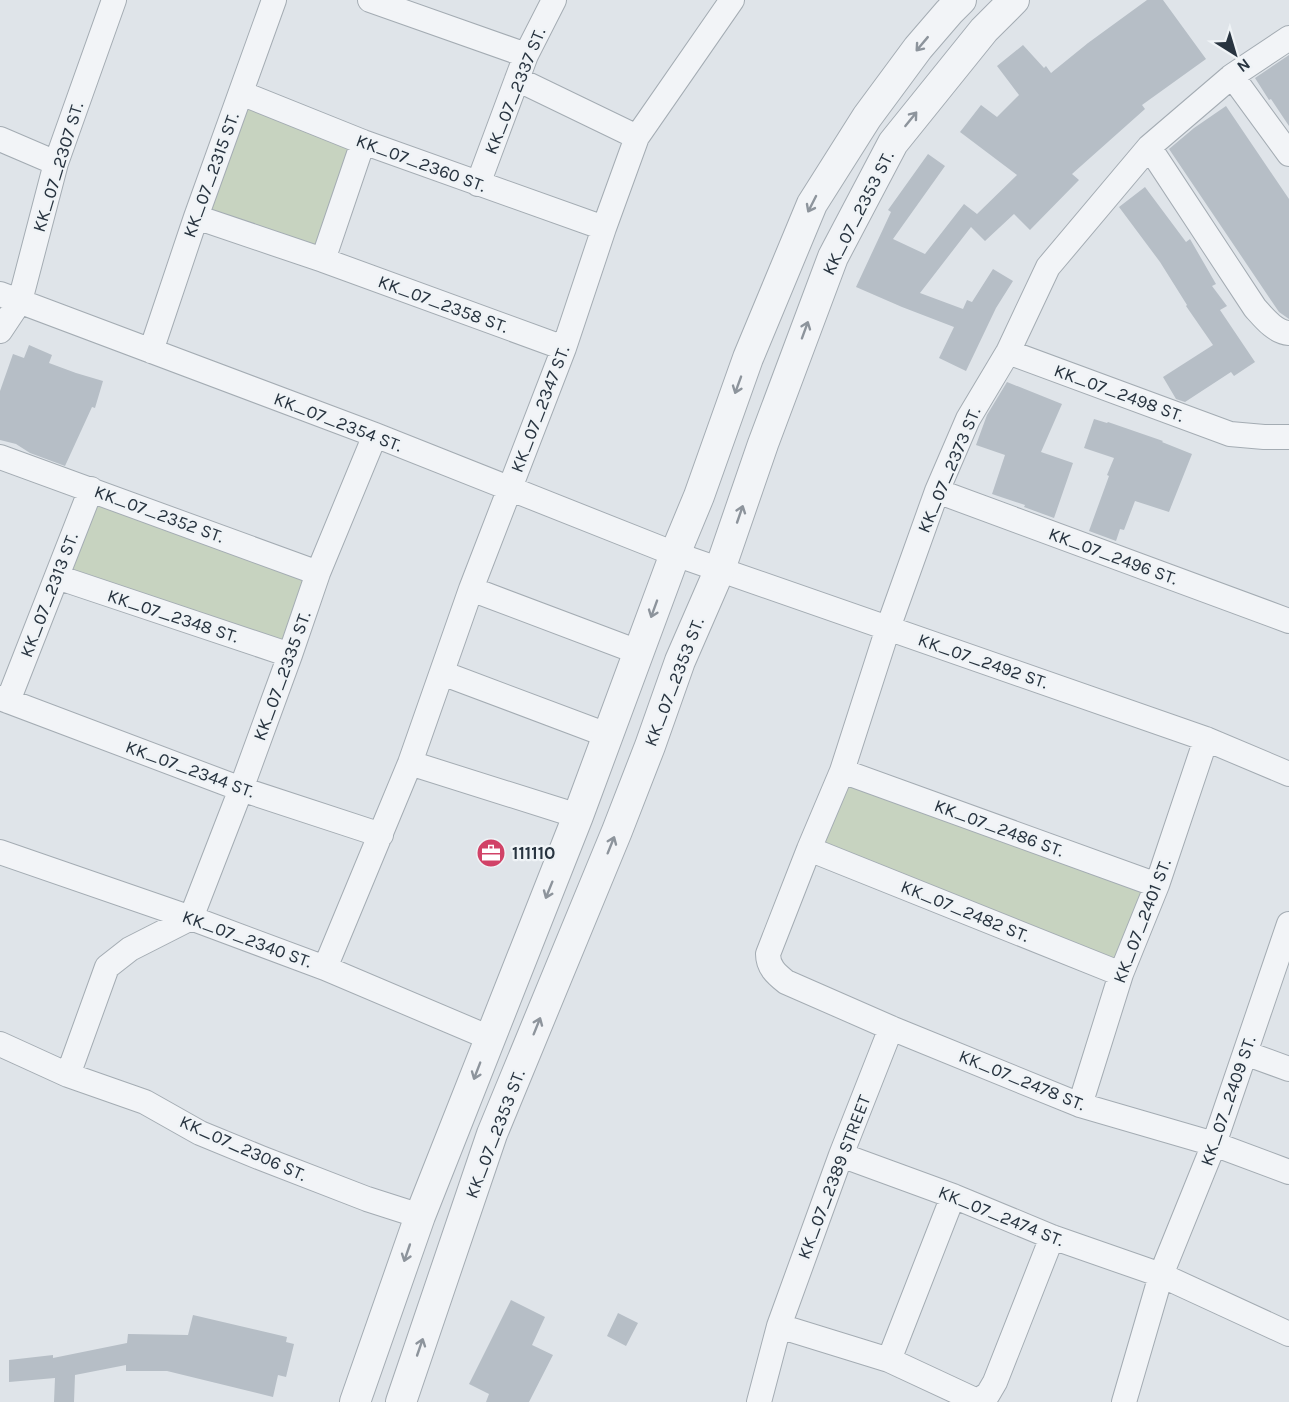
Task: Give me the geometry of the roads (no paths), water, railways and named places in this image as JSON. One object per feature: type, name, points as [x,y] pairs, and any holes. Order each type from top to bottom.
[{"type":"street","name":"KK_07_2307 ST.","points":[[0,331],[114,0]]},
{"type":"street","name":"KK_07_2315 ST.","points":[[151,351],[196,217],[274,0]]},
{"type":"street","points":[[370,0],[526,55]]},
{"type":"street","name":"KK_07_2337 ST.","points":[[478,184],[526,55],[554,0]]},
{"type":"street","name":"KK_07_2347 ST.","points":[[326,968],[410,763],[471,589],[564,348],[637,137],[732,0]]},
{"type":"street","points":[[355,1402],[420,1216],[578,816],[675,554],[699,496],[748,358],[812,204],[867,117],[918,48],[961,0]]},
{"type":"street","name":"KK_07_2353 ST.","points":[[401,1402],[492,1134],[617,831],[680,661],[720,569],[832,257],[893,143],[984,30],[1014,0]]},
{"type":"street","name":"KK_07_2373 ST.","points":[[768,963],[768,954],[842,771],[888,628],[937,491],[968,419],[1008,352],[1048,267],[1149,147],[1232,76],[1289,38]]},
{"type":"street","points":[[1232,76],[1289,154]]},
{"type":"street","points":[[517,79],[637,137]]},
{"type":"street","name":"KK_07_2360 ST.","points":[[241,93],[478,184],[604,228]]},
{"type":"street","points":[[0,139],[56,163]]},
{"type":"street","points":[[323,260],[363,141]]},
{"type":"street","points":[[1149,147],[1255,308],[1272,325],[1289,333]]},
{"type":"street","name":"KK_07_2358 ST.","points":[[196,217],[323,260],[564,348]]},
{"type":"street","name":"KK_07_2354 ST.","points":[[10,298],[375,435],[675,554]]},
{"type":"street","name":"KK_07_2498 ST.","points":[[1008,352],[1230,434],[1289,437]]},
{"type":"street","name":"KK_07_2335 ST.","points":[[191,918],[241,789],[318,573],[375,435]]},
{"type":"street","name":"KK_07_2352 ST.","points":[[0,457],[318,573]]},
{"type":"street","name":"KK_07_2313 ST.","points":[[4,699],[57,577],[91,489]]},
{"type":"street","name":"KK_07_2496 ST.","points":[[937,491],[1289,621]]},
{"type":"street","name":"KK_07_2492 ST.","points":[[675,554],[1206,739],[1289,774]]},
{"type":"street","name":"KK_07_2348 ST.","points":[[57,577],[290,655]]},
{"type":"street","points":[[471,589],[638,652]]},
{"type":"street","points":[[442,673],[607,735]]},
{"type":"street","name":"KK_07_2344 ST.","points":[[4,699],[241,789],[381,836]]},
{"type":"street","name":"KK_07_2401 ST.","points":[[1080,1105],[1121,974],[1157,885],[1206,739]]},
{"type":"street","points":[[410,763],[578,816]]},
{"type":"street","name":"KK_07_2486 ST.","points":[[842,771],[1157,885]]},
{"type":"street","name":"KK_07_2482 ST.","points":[[809,849],[1121,974]]},
{"type":"street","name":"KK_07_2340 ST.","points":[[0,852],[191,918],[326,968],[490,1038]]},
{"type":"street","points":[[68,1075],[107,967],[130,949],[191,918]]},
{"type":"street","name":"KK_07_2409 ST.","points":[[1124,1402],[1161,1275],[1214,1144],[1288,927]]},
{"type":"street","name":"KK_07_2478 ST.","points":[[768,963],[786,982],[891,1028],[1080,1105],[1214,1144],[1289,1172]]},
{"type":"street","name":"KK_07_2389 STREET","points":[[759,1402],[778,1326],[891,1028]]},
{"type":"street","name":"KK_07_2306 ST.","points":[[0,1044],[68,1075],[145,1102],[201,1133],[261,1158],[367,1199],[420,1216]]},
{"type":"street","points":[[1245,1053],[1289,1069]]},
{"type":"street","name":"KK_07_2474 ST.","points":[[841,1155],[953,1196],[1052,1237],[1161,1275],[1289,1334]]},
{"type":"street","points":[[889,1360],[953,1196]]},
{"type":"street","points":[[778,1326],[889,1360],[977,1401],[988,1394],[995,1382],[1052,1237]]},
{"type":"place","name":"111110","points":[[491,853]]}]
